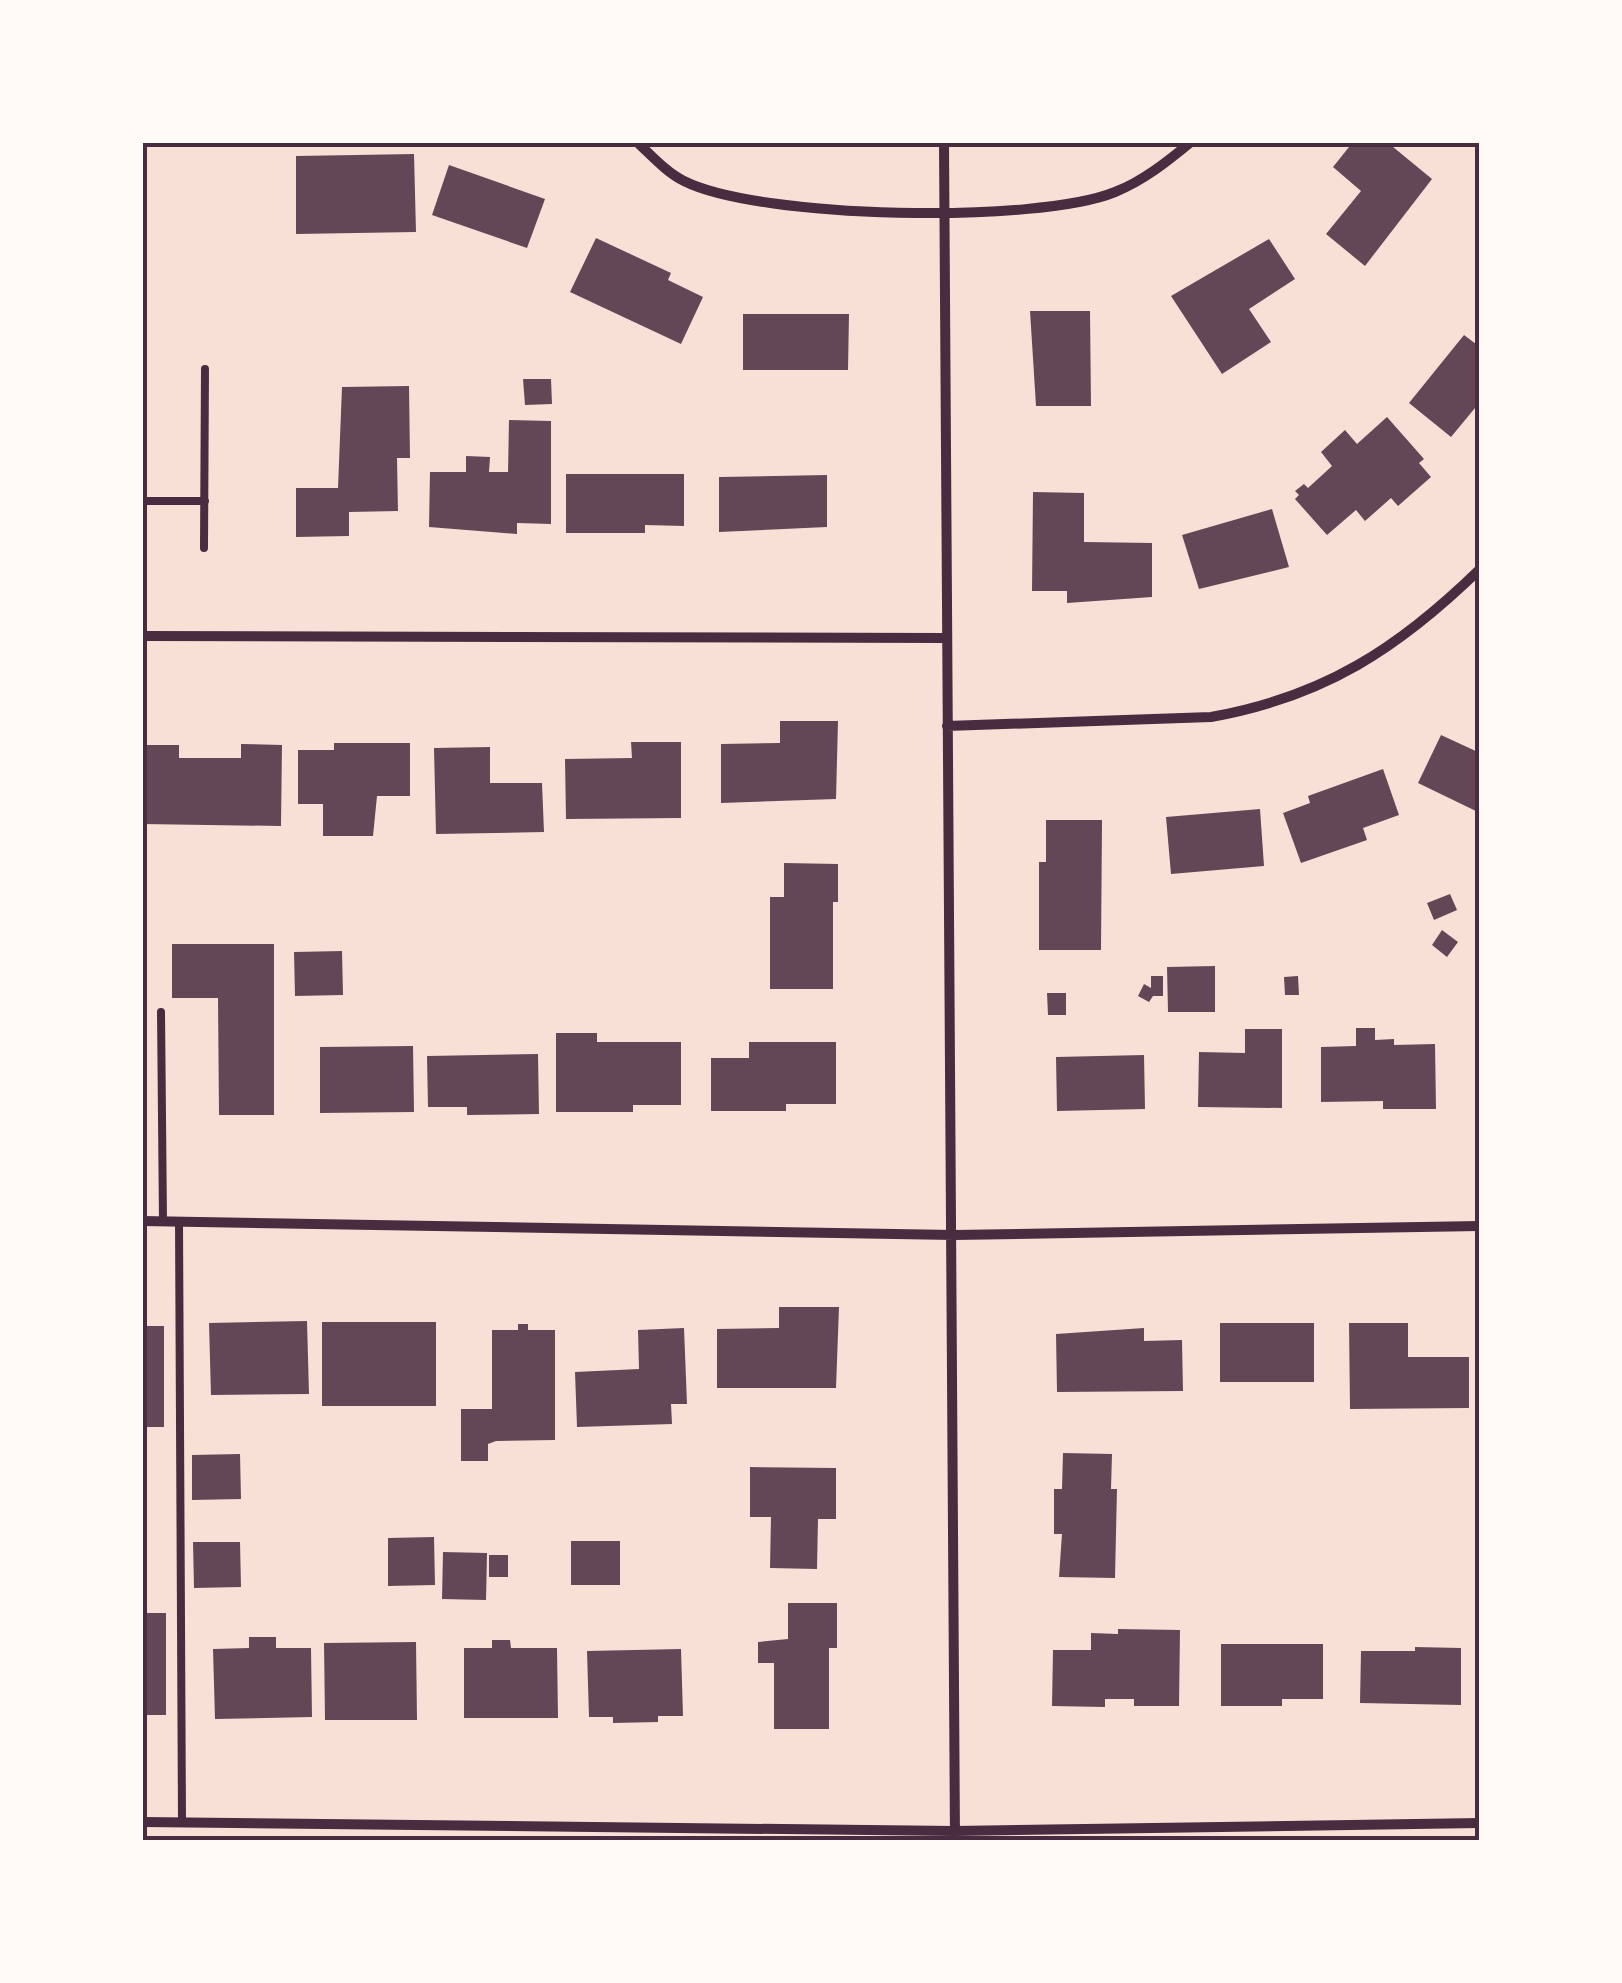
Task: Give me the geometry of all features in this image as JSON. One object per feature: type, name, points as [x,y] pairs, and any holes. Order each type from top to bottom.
[{"type":"street","points":[[637,142],[683,181],[754,203],[945,213],[1062,206],[1115,192],[1156,170],[1192,142]]},
{"type":"street","points":[[944,142],[954,1235],[954,1836]]},
{"type":"street","points":[[947,726],[1211,717],[1254,709],[1362,666],[1426,622],[1480,569]]},
{"type":"street","points":[[142,636],[946,638]]},
{"type":"street","points":[[142,1220],[954,1235],[1480,1226]]},
{"type":"street","points":[[142,1822],[954,1836],[1480,1822]]},
{"type":"lane","points":[[204,548],[205,369]]},
{"type":"lane","points":[[142,501],[205,501]]},
{"type":"lane","points":[[160,1012],[163,1221]]},
{"type":"lane","points":[[179,1222],[182,1823]]},
{"type":"building","points":[[1353,142],[1387,142],[1432,179],[1365,266],[1326,234],[1361,191],[1333,167]]},
{"type":"building","points":[[414,154],[416,232],[296,234],[296,156]]},
{"type":"building","points":[[449,165],[545,199],[527,248],[432,215]]},
{"type":"building","points":[[596,238],[671,273],[668,280],[703,297],[681,344],[570,292]]},
{"type":"building","points":[[1269,239],[1295,279],[1249,309],[1271,342],[1222,374],[1171,296]]},
{"type":"building","points":[[1030,311],[1090,311],[1091,406],[1036,406]]},
{"type":"building","points":[[743,314],[849,314],[848,370],[743,370]]},
{"type":"building","points":[[1464,335],[1480,347],[1480,402],[1451,437],[1409,403]]},
{"type":"building","points":[[523,379],[551,379],[552,404],[525,405]]},
{"type":"building","points":[[409,386],[410,458],[397,458],[398,511],[349,512],[349,536],[296,537],[296,488],[338,488],[342,387]]},
{"type":"building","points":[[1387,417],[1424,459],[1419,463],[1431,477],[1398,506],[1391,498],[1365,521],[1356,510],[1327,535],[1295,499],[1299,495],[1295,491],[1304,484],[1308,488],[1332,466],[1321,452],[1345,430],[1357,444]]},
{"type":"building","points":[[509,420],[551,421],[551,524],[517,523],[517,534],[429,527],[430,472],[466,472],[466,456],[490,457],[489,472],[508,472]]},
{"type":"building","points":[[566,474],[684,474],[684,526],[645,525],[645,533],[566,533]]},
{"type":"building","points":[[827,475],[827,527],[719,532],[719,477]]},
{"type":"building","points":[[1033,492],[1084,493],[1084,542],[1152,543],[1152,597],[1067,603],[1067,591],[1032,591]]},
{"type":"building","points":[[1272,509],[1289,567],[1199,589],[1182,535]]},
{"type":"building","points":[[780,721],[838,721],[836,799],[721,803],[721,744],[780,743]]},
{"type":"building","points":[[1441,735],[1480,753],[1480,813],[1418,783]]},
{"type":"building","points":[[631,742],[681,742],[681,818],[566,819],[565,759],[632,758]]},
{"type":"building","points":[[334,743],[410,743],[410,796],[377,796],[373,836],[323,836],[323,804],[298,804],[298,750],[334,750]]},
{"type":"building","points":[[241,744],[282,745],[281,826],[142,824],[142,745],[179,745],[179,758],[241,758]]},
{"type":"building","points":[[490,747],[490,783],[542,783],[544,832],[436,834],[434,748]]},
{"type":"building","points":[[1383,769],[1399,815],[1363,828],[1367,840],[1301,863],[1283,813],[1310,803],[1308,796]]},
{"type":"building","points":[[1260,809],[1264,866],[1171,874],[1166,817]]},
{"type":"building","points":[[1046,820],[1102,820],[1101,950],[1039,950],[1039,862],[1046,862]]},
{"type":"building","points":[[784,863],[838,864],[838,902],[833,902],[833,989],[770,989],[770,897],[784,897]]},
{"type":"building","points":[[1450,894],[1457,910],[1434,920],[1427,903]]},
{"type":"building","points":[[1442,930],[1458,942],[1447,957],[1432,945]]},
{"type":"building","points":[[172,944],[274,944],[274,1115],[219,1115],[218,998],[172,998]]},
{"type":"building","points":[[342,951],[343,995],[295,996],[294,952]]},
{"type":"building","points":[[1215,966],[1215,1012],[1168,1012],[1167,967]]},
{"type":"building","points":[[1151,976],[1163,976],[1163,996],[1153,996],[1149,1002],[1138,996],[1144,984],[1151,988]]},
{"type":"building","points":[[1298,976],[1299,995],[1285,995],[1284,977]]},
{"type":"building","points":[[1047,993],[1066,993],[1066,1015],[1048,1015]]},
{"type":"building","points":[[1356,1028],[1375,1028],[1375,1040],[1394,1039],[1394,1045],[1435,1044],[1436,1109],[1383,1109],[1383,1101],[1321,1102],[1321,1047],[1356,1046]]},
{"type":"building","points":[[1245,1029],[1282,1029],[1282,1108],[1198,1107],[1199,1052],[1245,1053]]},
{"type":"building","points":[[556,1033],[597,1033],[597,1042],[681,1042],[681,1105],[633,1105],[633,1112],[556,1112]]},
{"type":"building","points":[[749,1042],[836,1042],[836,1104],[786,1104],[786,1111],[711,1111],[711,1058],[749,1058]]},
{"type":"building","points":[[413,1046],[414,1112],[320,1113],[320,1047]]},
{"type":"building","points":[[538,1054],[539,1114],[467,1115],[467,1107],[428,1107],[427,1056]]},
{"type":"building","points":[[1144,1055],[1145,1109],[1057,1111],[1056,1057]]},
{"type":"building","points":[[779,1307],[839,1307],[836,1388],[717,1388],[717,1329],[779,1328]]},
{"type":"building","points":[[307,1321],[309,1394],[211,1395],[209,1323]]},
{"type":"building","points":[[322,1322],[436,1322],[436,1406],[322,1406]]},
{"type":"building","points":[[1220,1323],[1314,1323],[1314,1382],[1220,1382]]},
{"type":"building","points":[[1349,1323],[1408,1323],[1408,1357],[1469,1357],[1469,1408],[1350,1409]]},
{"type":"building","points":[[518,1324],[528,1324],[528,1330],[555,1330],[555,1440],[496,1441],[488,1444],[488,1461],[461,1461],[461,1409],[492,1409],[492,1330],[518,1330]]},
{"type":"building","points":[[142,1326],[164,1326],[164,1427],[142,1427]]},
{"type":"building","points":[[684,1328],[687,1404],[671,1404],[672,1424],[577,1427],[575,1372],[639,1369],[638,1330]]},
{"type":"building","points":[[1144,1328],[1144,1341],[1182,1340],[1183,1391],[1057,1392],[1056,1334]]},
{"type":"building","points":[[1063,1453],[1112,1454],[1111,1489],[1117,1489],[1115,1578],[1059,1577],[1062,1534],[1054,1534],[1054,1489],[1062,1489]]},
{"type":"building","points":[[240,1454],[241,1499],[192,1500],[192,1455]]},
{"type":"building","points":[[750,1467],[836,1468],[836,1519],[818,1519],[817,1569],[770,1568],[771,1517],[750,1517]]},
{"type":"building","points":[[434,1537],[435,1585],[388,1586],[388,1538]]},
{"type":"building","points":[[571,1541],[620,1541],[620,1585],[571,1585]]},
{"type":"building","points":[[193,1542],[240,1542],[241,1587],[194,1588]]},
{"type":"building","points":[[443,1552],[487,1553],[486,1600],[442,1599]]},
{"type":"building","points":[[489,1555],[508,1555],[508,1577],[489,1577]]},
{"type":"building","points":[[788,1603],[837,1603],[837,1648],[829,1648],[829,1729],[774,1729],[774,1663],[758,1663],[758,1642],[788,1639]]},
{"type":"building","points":[[142,1613],[166,1613],[166,1715],[142,1715]]},
{"type":"building","points":[[1118,1629],[1180,1630],[1179,1706],[1134,1706],[1134,1699],[1105,1699],[1105,1707],[1052,1706],[1053,1650],[1091,1650],[1091,1633],[1118,1634]]},
{"type":"building","points":[[249,1637],[276,1637],[276,1648],[311,1648],[312,1717],[215,1719],[213,1649],[249,1648]]},
{"type":"building","points":[[492,1640],[510,1640],[511,1648],[557,1648],[558,1718],[464,1718],[464,1648],[492,1648]]},
{"type":"building","points":[[416,1642],[417,1720],[325,1720],[324,1643]]},
{"type":"building","points":[[1221,1644],[1323,1644],[1323,1699],[1282,1699],[1282,1706],[1221,1706]]},
{"type":"building","points":[[1415,1647],[1461,1648],[1461,1705],[1360,1703],[1361,1651],[1415,1651]]},
{"type":"building","points":[[681,1649],[683,1716],[658,1716],[658,1722],[613,1723],[613,1717],[589,1717],[587,1651]]}]
